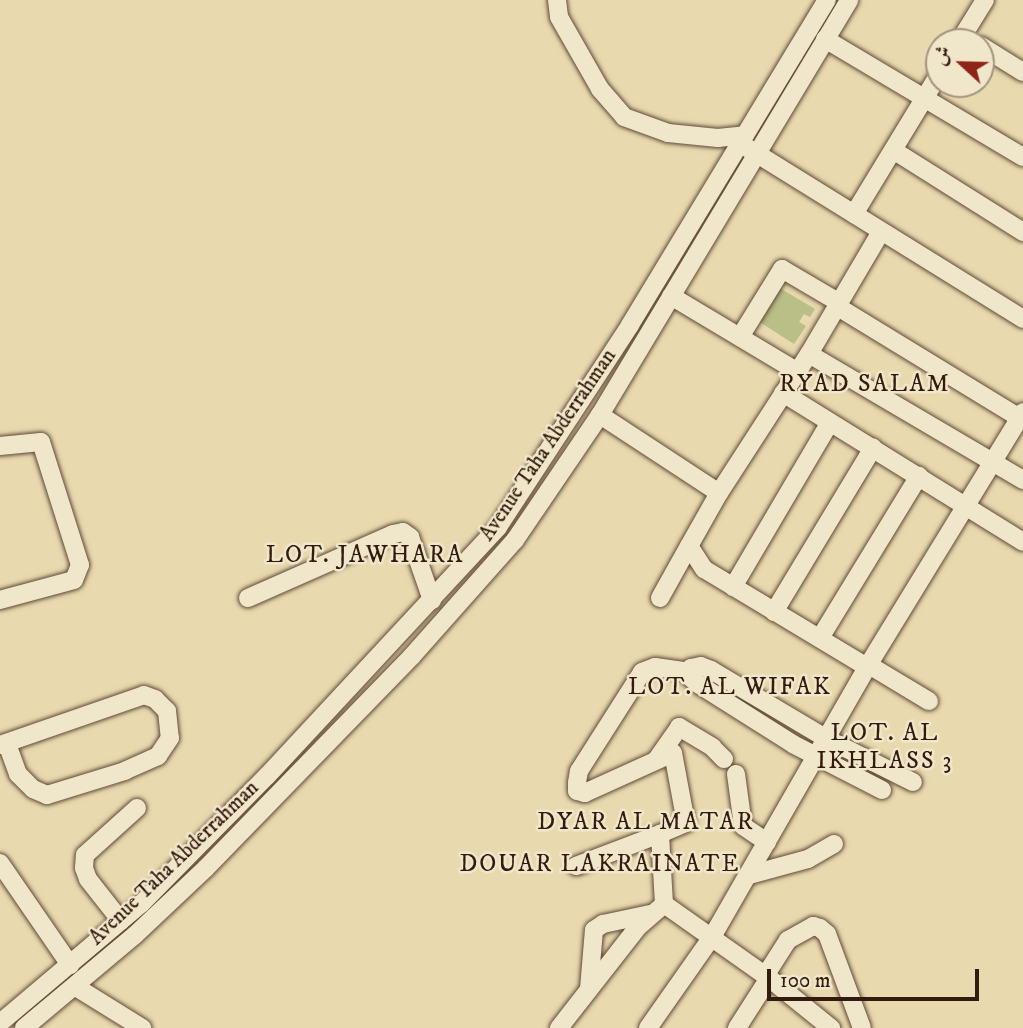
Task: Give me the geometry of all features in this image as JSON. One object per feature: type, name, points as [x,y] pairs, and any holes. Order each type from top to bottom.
[{"type":"street","points":[[557,0],[559,17],[600,89],[624,117],[668,133],[747,144],[881,232],[1023,319]]},
{"type":"street","name":"Avenue Taha Abderrahman","points":[[24,1028],[76,987],[205,868],[439,626],[515,540],[600,415],[671,296],[747,144],[827,0]]},
{"type":"street","name":"Avenue Taha Abderrahman","points":[[0,1023],[121,921],[258,785],[498,527],[747,144],[825,39],[849,0]]},
{"type":"street","points":[[972,28],[985,0]]},
{"type":"street","points":[[825,39],[925,97],[854,214]]},
{"type":"street","points":[[995,55],[1023,72]]},
{"type":"street","points":[[927,98],[1023,157]]},
{"type":"street","points":[[892,150],[1023,232]]},
{"type":"street","points":[[660,598],[719,492],[809,355],[881,232]]},
{"type":"street","points":[[648,1028],[712,937],[868,666],[1022,417],[782,269],[740,337]]},
{"type":"street","points":[[671,296],[798,372]]},
{"type":"street","points":[[809,355],[1023,480]]},
{"type":"street","points":[[783,393],[1023,542]]},
{"type":"street","points":[[600,415],[719,492]]},
{"type":"street","points":[[733,587],[830,422]]},
{"type":"street","points":[[0,446],[41,442],[80,565],[79,575],[74,580],[0,600]]},
{"type":"street","points":[[774,612],[873,448]]},
{"type":"street","points":[[820,638],[919,476]]},
{"type":"street","points":[[248,598],[403,532],[410,537],[432,600]]},
{"type":"street","points":[[689,546],[704,569],[929,701]]},
{"type":"street","points":[[689,672],[695,666],[711,670],[827,738],[913,782]]},
{"type":"street","points":[[576,866],[686,823],[673,753],[588,792],[577,791],[579,771],[642,672],[655,667],[689,672],[698,684],[817,757],[882,790]]},
{"type":"street","points":[[145,695],[155,699],[167,711],[170,738],[158,756],[125,771],[47,796],[33,789],[18,774],[4,744],[145,695]]},
{"type":"street","points":[[656,760],[679,727],[712,747],[724,759]]},
{"type":"street","points":[[736,774],[743,826],[767,842]]},
{"type":"street","points":[[121,921],[88,879],[85,855],[137,807]]},
{"type":"street","points":[[559,1028],[657,909],[660,834]]},
{"type":"street","points":[[749,875],[808,859],[834,844]]},
{"type":"street","points":[[2,872],[70,965]]},
{"type":"street","points":[[589,990],[594,929],[657,909],[712,937],[831,1028]]},
{"type":"street","points":[[741,1026],[788,940],[813,926],[821,928],[827,934],[862,1028]]},
{"type":"street","points":[[76,987],[142,1028]]},
{"type":"street","points":[[37,992],[49,1009]]},
{"type":"green space","points":[[778,287],[815,309],[810,317],[804,314],[799,322],[806,326],[794,344],[758,321]]},
{"type":"district","name":"RYAD SALAM","points":[[865,385]]},
{"type":"district","name":"LOT. JAWHARA","points":[[365,556]]},
{"type":"district","name":"LOT. AL WIFAK","points":[[730,688]]},
{"type":"district","name":"LOT. AL IKHLASS 3","points":[[885,748]]},
{"type":"district","name":"DYAR AL MATAR","points":[[646,823]]},
{"type":"district","name":"DOUAR LAKRAINATE","points":[[600,865]]}]
